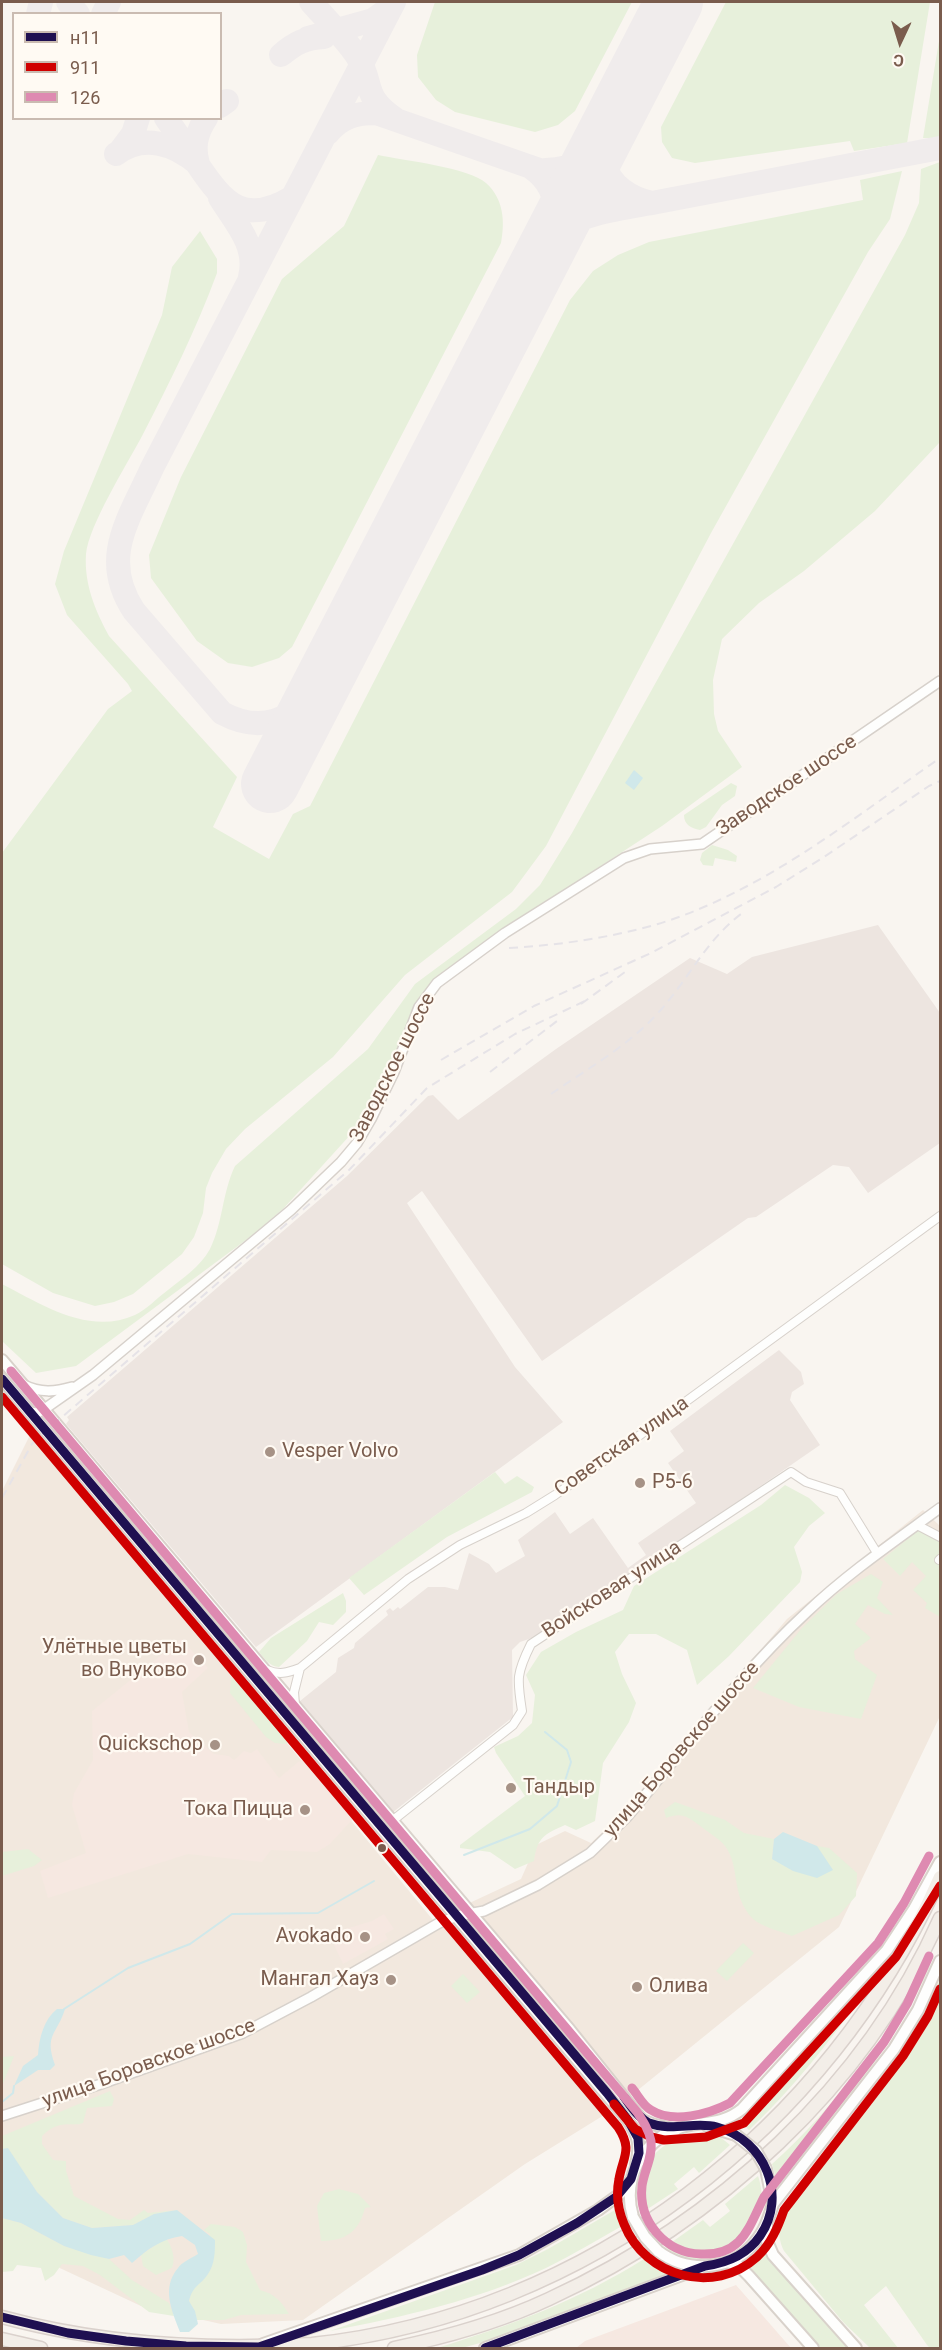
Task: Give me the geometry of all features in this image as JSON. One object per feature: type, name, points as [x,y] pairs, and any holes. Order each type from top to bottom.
[{"type":"main road","points":[[2,1360],[642,2120],[676,2130]]},
{"type":"main road","points":[[2,1379],[628,2120],[638,2138],[639,2153],[630,2200],[633,2217],[645,2237],[658,2251],[676,2262],[691,2266],[705,2266],[728,2262],[750,2248],[768,2220],[774,2204],[894,2049],[918,2010],[940,1961]]},
{"type":"main road","points":[[636,2164],[648,2148],[676,2130],[730,2117],[742,2109],[889,1947],[914,1909],[940,1862]]},
{"type":"main road","points":[[2,2317],[74,2334],[166,2345],[259,2347],[310,2344],[363,2336],[468,2309],[522,2289],[583,2260],[627,2236],[669,2209],[713,2175],[769,2125],[823,2067],[862,2017],[903,1952],[940,1877]]},
{"type":"main road","points":[[394,2349],[494,2321],[548,2300],[584,2282],[670,2231],[741,2176],[798,2125],[860,2051],[913,1974],[940,1918]]},
{"type":"main road","points":[[704,2125],[717,2127],[735,2135],[756,2151],[766,2169],[774,2204]]},
{"type":"main road","points":[[259,2347],[519,2255],[598,2210],[620,2194],[632,2180]]},
{"type":"main road","points":[[768,2220],[767,2241],[773,2255],[856,2349]]},
{"type":"main road","points":[[728,2262],[739,2266],[749,2276],[813,2349]]},
{"type":"main road","points":[[485,2349],[705,2266]]},
{"type":"main road","points":[[2,2339],[41,2349]]},
{"type":"street","name":"Заводское шоссе","points":[[30,1412],[37,1413],[43,1410],[80,1384],[306,1197],[341,1162],[357,1143],[371,1119],[394,1072],[419,1007],[437,983],[505,933],[624,858],[650,849],[702,844],[940,681]]},
{"type":"street","name":"Советская улица","points":[[300,1668],[408,1579],[460,1545],[526,1513],[555,1495],[940,1216]]},
{"type":"street","points":[[20,1382],[37,1390],[46,1391],[80,1384]]},
{"type":"street","name":"Войсковая улица","points":[[392,1821],[513,1725],[522,1711],[517,1681],[531,1644],[791,1472],[806,1482],[840,1493],[877,1553]]},
{"type":"street","name":"улица Боровское шоссе","points":[[2,2116],[101,2084],[243,2032],[311,1997],[439,1923],[490,1909],[538,1885],[585,1856],[602,1843],[627,1817],[773,1645],[806,1612],[877,1553],[940,1508]]},
{"type":"street","points":[[917,1525],[940,1537]]},
{"type":"street","points":[[262,1668],[275,1673],[287,1673],[300,1668]]},
{"type":"street","points":[[295,1707],[294,1692],[300,1668]]},
{"type":"shaded area","points":[[878,925],[940,1013],[940,1143],[868,1193],[849,1167],[833,1165],[756,1217],[748,1218],[542,1361],[422,1191],[407,1203],[515,1367],[563,1422],[256,1647],[66,1424],[69,1420],[67,1417],[347,1176],[428,1096],[433,1095],[458,1120],[556,1049],[690,958],[727,974],[752,957]]},
{"type":"shaded area","points":[[779,1350],[801,1372],[804,1384],[792,1392],[790,1400],[820,1445],[610,1590],[541,1635],[520,1642],[512,1650],[513,1717],[392,1813],[300,1701],[336,1672],[338,1658],[354,1648],[355,1643],[388,1615],[386,1611],[390,1608],[393,1611],[398,1607],[400,1609],[428,1587],[458,1590],[469,1553],[489,1564],[496,1573],[525,1556],[518,1540],[555,1512],[570,1534],[593,1518],[628,1568],[646,1555],[638,1543],[696,1503],[668,1463],[684,1451],[670,1431]]},
{"type":"shaded area","points":[[31,1433],[433,1920],[521,1879],[536,1845],[565,1831],[591,1843],[620,1815],[787,1619],[923,1510],[940,1526],[940,1716],[839,1927],[617,2107],[525,2164],[303,2320],[221,2324],[141,2306],[2,2241],[2,1491]]},
{"type":"shaded area","points":[[181,1639],[208,1668],[182,1692],[189,1732],[214,1754],[229,1756],[234,1760],[244,1751],[251,1753],[257,1749],[279,1778],[298,1762],[306,1759],[352,1813],[353,1819],[330,1844],[317,1852],[271,1850],[262,1862],[188,1854],[48,1898],[40,1871],[86,1853],[72,1805],[74,1793],[93,1760],[92,1711]]},
{"type":"shaded area","points":[[384,1914],[394,1929],[385,1934],[388,1939],[343,1964],[329,1934],[372,1921]]},
{"type":"shaded area","points":[[736,2285],[791,2348],[576,2348],[585,2341]]},
{"type":"green space","points":[[435,2],[632,2],[575,111],[558,125],[535,132],[455,112],[436,100],[418,77],[417,55]]},
{"type":"green space","points":[[726,2],[930,2],[907,143],[854,151],[850,141],[695,163],[672,158],[662,142],[661,127]]},
{"type":"green space","points":[[940,35],[940,138],[923,138]]},
{"type":"green space","points":[[378,155],[451,169],[466,173],[486,183],[500,203],[502,211],[501,243],[292,647],[279,658],[252,667],[228,663],[197,641],[151,578],[149,555],[181,477],[282,279],[344,226]]},
{"type":"green space","points":[[940,162],[940,442],[875,511],[804,571],[759,603],[722,639],[713,680],[714,714],[718,731],[742,767],[662,826],[506,928],[430,986],[362,1122],[283,1209],[250,1237],[76,1366],[36,1373],[2,1341],[2,1284],[49,1308],[83,1320],[118,1321],[143,1310],[191,1272],[210,1249],[235,1166],[368,1049],[415,984],[516,909],[540,885],[572,833],[905,235],[919,203],[921,169]]},
{"type":"green space","points":[[902,171],[890,219],[868,252],[711,533],[546,846],[512,892],[405,975],[333,1057],[245,1129],[226,1149],[206,1188],[203,1213],[194,1237],[182,1254],[133,1294],[114,1302],[95,1306],[53,1293],[2,1264],[2,853],[108,709],[132,691],[67,615],[55,584],[64,551],[162,315],[172,267],[200,231],[217,259],[217,273],[172,377],[94,528],[86,554],[87,576],[95,607],[109,636],[237,777],[213,827],[269,859],[293,814],[310,806],[570,300],[593,271],[618,255],[649,242],[863,200],[860,180]]},
{"type":"green space","points":[[731,783],[737,786],[735,796],[722,805],[706,827],[700,830],[687,824],[684,815]]},
{"type":"green space","points":[[712,845],[728,850],[737,856],[736,862],[715,858],[713,866],[703,865],[700,860],[702,853]]},
{"type":"green space","points":[[495,1472],[505,1484],[517,1476],[534,1487],[532,1492],[447,1537],[364,1595],[349,1578]]},
{"type":"green space","points":[[785,1485],[809,1498],[825,1513],[809,1526],[794,1547],[802,1572],[800,1582],[729,1656],[697,1685],[687,1650],[656,1634],[629,1634],[615,1652],[622,1674],[636,1703],[629,1722],[603,1763],[595,1821],[576,1830],[565,1825],[552,1831],[537,1847],[534,1861],[515,1869],[490,1852],[460,1848],[460,1845],[525,1796],[494,1747],[518,1736],[532,1723],[535,1695],[526,1675],[541,1652],[576,1632],[623,1610],[634,1586],[761,1505]]},
{"type":"green space","points":[[920,1529],[940,1540],[940,1617],[925,1608],[927,1603],[913,1590],[926,1576],[912,1562],[900,1576],[883,1559]]},
{"type":"green space","points":[[871,1574],[883,1582],[877,1598],[893,1615],[885,1614],[868,1605],[855,1624],[871,1638],[854,1651],[855,1659],[877,1675],[861,1719],[799,1707],[753,1688],[802,1628],[837,1594]]},
{"type":"green space","points":[[343,1593],[346,1612],[333,1625],[319,1622],[307,1641],[279,1667],[270,1664],[259,1652],[271,1638]]},
{"type":"green space","points":[[238,1675],[293,1738],[286,1744],[275,1743],[266,1737],[230,1693],[231,1680]]},
{"type":"green space","points":[[675,1802],[725,1820],[744,1833],[774,1839],[772,1859],[832,1870],[817,1846],[829,1848],[857,1873],[856,1896],[839,1915],[792,1936],[761,1924],[753,1919],[741,1900],[733,1863],[725,1846],[687,1817],[676,1815],[666,1818],[664,1810]]},
{"type":"green space","points":[[28,1849],[42,1860],[34,1866],[2,1876],[2,1852]]},
{"type":"green space","points":[[743,1943],[754,1953],[727,1981],[716,1971]]},
{"type":"green space","points":[[932,1962],[917,1993],[882,2052],[778,2186],[772,2164],[818,2119],[859,2069]]},
{"type":"green space","points":[[885,1963],[838,2029],[787,2091],[749,2130],[743,2124],[737,2125]]},
{"type":"green space","points":[[463,1974],[480,1992],[467,2003],[451,1986]]},
{"type":"green space","points":[[940,1980],[940,2348],[930,2348],[927,2345],[886,2286],[864,2305],[898,2348],[870,2348],[843,2322],[784,2251],[779,2234],[780,2223],[784,2205],[885,2076]]},
{"type":"green space","points":[[14,2056],[2,2086],[2,2057]]},
{"type":"green space","points":[[110,2091],[114,2099],[112,2106],[87,2108],[83,2123],[64,2124],[53,2128],[42,2136],[42,2144],[53,2160],[66,2161],[66,2171],[74,2196],[118,2219],[130,2220],[144,2210],[148,2213],[177,2210],[154,2214],[133,2225],[92,2228],[63,2218],[37,2192],[8,2149],[2,2149],[2,2136]]},
{"type":"green space","points":[[699,2134],[719,2136],[730,2145],[699,2173],[694,2167],[674,2184],[678,2189],[643,2212],[639,2204],[638,2185],[645,2167],[657,2152],[672,2141]]},
{"type":"green space","points":[[758,2176],[762,2197],[758,2217],[749,2234],[736,2248],[720,2257],[702,2261],[683,2258],[665,2247],[703,2220],[710,2227],[730,2211],[725,2204]]},
{"type":"green space","points":[[339,2189],[358,2194],[371,2207],[365,2208],[359,2223],[350,2234],[330,2241],[321,2241],[317,2206],[324,2193]]},
{"type":"green space","points":[[620,2207],[622,2226],[546,2268],[494,2289],[440,2306],[330,2331],[516,2265]]},
{"type":"green space","points":[[2,2218],[21,2223],[64,2246],[109,2259],[132,2280],[169,2303],[174,2316],[149,2312],[100,2275],[83,2266],[62,2264],[54,2275],[45,2281],[41,2268],[17,2265],[13,2271],[2,2272]]},
{"type":"green space","points":[[211,2224],[235,2227],[243,2232],[247,2245],[246,2262],[260,2290],[277,2299],[289,2314],[241,2315],[224,2320],[197,2320],[189,2301],[192,2289],[208,2274],[210,2234],[204,2230]]},
{"type":"green space","points":[[166,2238],[173,2253],[172,2268],[156,2275],[143,2266],[141,2255]]},
{"type":"green space","points":[[763,2249],[850,2348],[821,2348],[752,2272],[750,2260]]},
{"type":"green space","points":[[644,2259],[670,2271],[669,2273],[509,2335],[462,2348],[437,2348],[544,2311]]},
{"type":"water","points":[[634,770],[643,778],[634,790],[625,783]]},
{"type":"water","points":[[783,1832],[817,1846],[833,1870],[817,1878],[793,1871],[772,1859],[774,1839]]},
{"type":"water","points":[[57,2009],[65,2009],[51,2041],[55,2065],[50,2070],[38,2070],[14,2086],[23,2066],[38,2055],[43,2029],[52,2013]]},
{"type":"water","points":[[8,2148],[37,2192],[63,2218],[92,2228],[133,2225],[154,2214],[177,2210],[215,2240],[212,2266],[189,2301],[195,2311],[198,2324],[189,2332],[180,2332],[171,2308],[169,2292],[170,2283],[178,2268],[198,2254],[195,2245],[182,2236],[174,2237],[155,2245],[132,2263],[124,2255],[109,2259],[64,2246],[21,2223],[2,2218],[2,2149]]},
{"type":"waterway","points":[[464,1855],[530,1829],[557,1806],[571,1762],[567,1750],[545,1732]]},
{"type":"waterway","points":[[64,2009],[128,1968],[190,1944],[232,1914],[318,1913],[374,1881]]},
{"type":"waterway","points":[[2,2102],[13,2093],[14,2086]]},
{"type":"taxiway","points":[[38,12],[41,2]]},
{"type":"taxiway","points":[[68,2],[76,12]]},
{"type":"taxiway","points":[[104,12],[109,2]]},
{"type":"taxiway","points":[[311,2],[357,56],[372,96],[384,111],[395,119]]},
{"type":"taxiway","points":[[319,688],[298,708],[275,720],[251,723],[222,713],[134,611],[124,592],[119,573],[118,556],[127,522],[152,468],[394,2]]},
{"type":"taxiway","points":[[308,38],[373,20],[391,7]]},
{"type":"taxiway","points":[[281,55],[301,42],[324,37]]},
{"type":"taxiway","points":[[222,105],[227,101]]},
{"type":"taxiway","points":[[328,133],[338,123],[349,117],[376,113],[614,196],[652,203],[940,148]]},
{"type":"taxiway","points":[[121,150],[133,134],[137,120]]},
{"type":"taxiway","points":[[167,120],[217,191],[238,207],[262,210],[293,197]]},
{"type":"taxiway","points":[[116,154],[137,144],[158,144],[179,151],[198,164],[196,140],[205,120]]},
{"type":"taxiway","points":[[546,170],[566,167],[582,160],[607,133]]},
{"type":"taxiway","points":[[555,231],[590,216],[652,203],[622,190],[610,177],[605,161],[607,133]]},
{"type":"taxiway","points":[[532,168],[545,181],[553,196],[556,213],[555,231]]},
{"type":"taxiway","points":[[220,198],[248,245],[252,266],[250,277]]},
{"type":"runway","points":[[270,784],[674,2]]},
{"type":"railway","points":[[509,948],[603,937],[658,924],[696,910],[734,893],[805,852],[940,758]]},
{"type":"railway","points":[[441,1060],[534,1006],[651,953],[776,887],[940,781]]},
{"type":"railway","points":[[551,1094],[607,1056],[646,1025],[669,1000],[719,934],[745,911]]},
{"type":"railway","points":[[581,1004],[629,969]]},
{"type":"railway","points":[[2,1498],[32,1444],[40,1436],[349,1170],[427,1088],[515,1034],[585,1001]]},
{"type":"railway","points":[[490,1072],[561,1018]]},
{"type":"transit line","name":"126","points":[[11,1371],[637,2112],[651,2141],[651,2153],[642,2186],[642,2199],[650,2223],[666,2242],[676,2248],[701,2254],[726,2250],[743,2237],[764,2197],[884,2042],[907,2004],[929,1956]]},
{"type":"transit line","name":"н11","points":[[2,1379],[607,2093],[628,2120],[638,2138],[639,2153],[631,2179],[616,2197],[577,2223],[519,2255],[259,2347],[186,2346],[126,2341],[68,2333],[2,2317]]},
{"type":"transit line","name":"911","points":[[2,1397],[618,2127],[626,2147],[618,2190],[622,2219],[634,2242],[648,2257],[664,2268],[682,2275],[702,2278],[721,2276],[740,2269],[762,2252],[777,2229],[784,2210],[903,2056],[928,2016],[940,1989]]},
{"type":"transit line","name":"126","points":[[632,2088],[648,2108],[670,2116],[702,2114],[730,2103],[878,1943],[904,1903],[929,1856]]},
{"type":"transit line","name":"911","points":[[614,2104],[635,2129],[651,2137],[664,2140],[706,2137],[744,2123],[896,1957],[940,1886]]},
{"type":"transit line","name":"н11","points":[[485,2348],[705,2266],[729,2260],[743,2253],[760,2236],[768,2220],[772,2204],[771,2187],[767,2171],[748,2144],[734,2134],[709,2125],[666,2127],[649,2123],[638,2115],[624,2097]]},
{"type":"place","name":"Vesper Volvo","points":[[270,1452]]},
{"type":"place","name":"Р5-6","points":[[640,1483]]},
{"type":"place","name":"Улётные цветы во Внуково","points":[[199,1660]]},
{"type":"place","name":"Quickschop","points":[[215,1745]]},
{"type":"place","name":"Тандыр","points":[[511,1788]]},
{"type":"place","name":"Тока Пицца","points":[[305,1810]]},
{"type":"place","name":"Avokado","points":[[365,1937]]},
{"type":"place","name":"Мангал Хауз","points":[[391,1980]]},
{"type":"place","name":"Олива","points":[[637,1987]]}]
